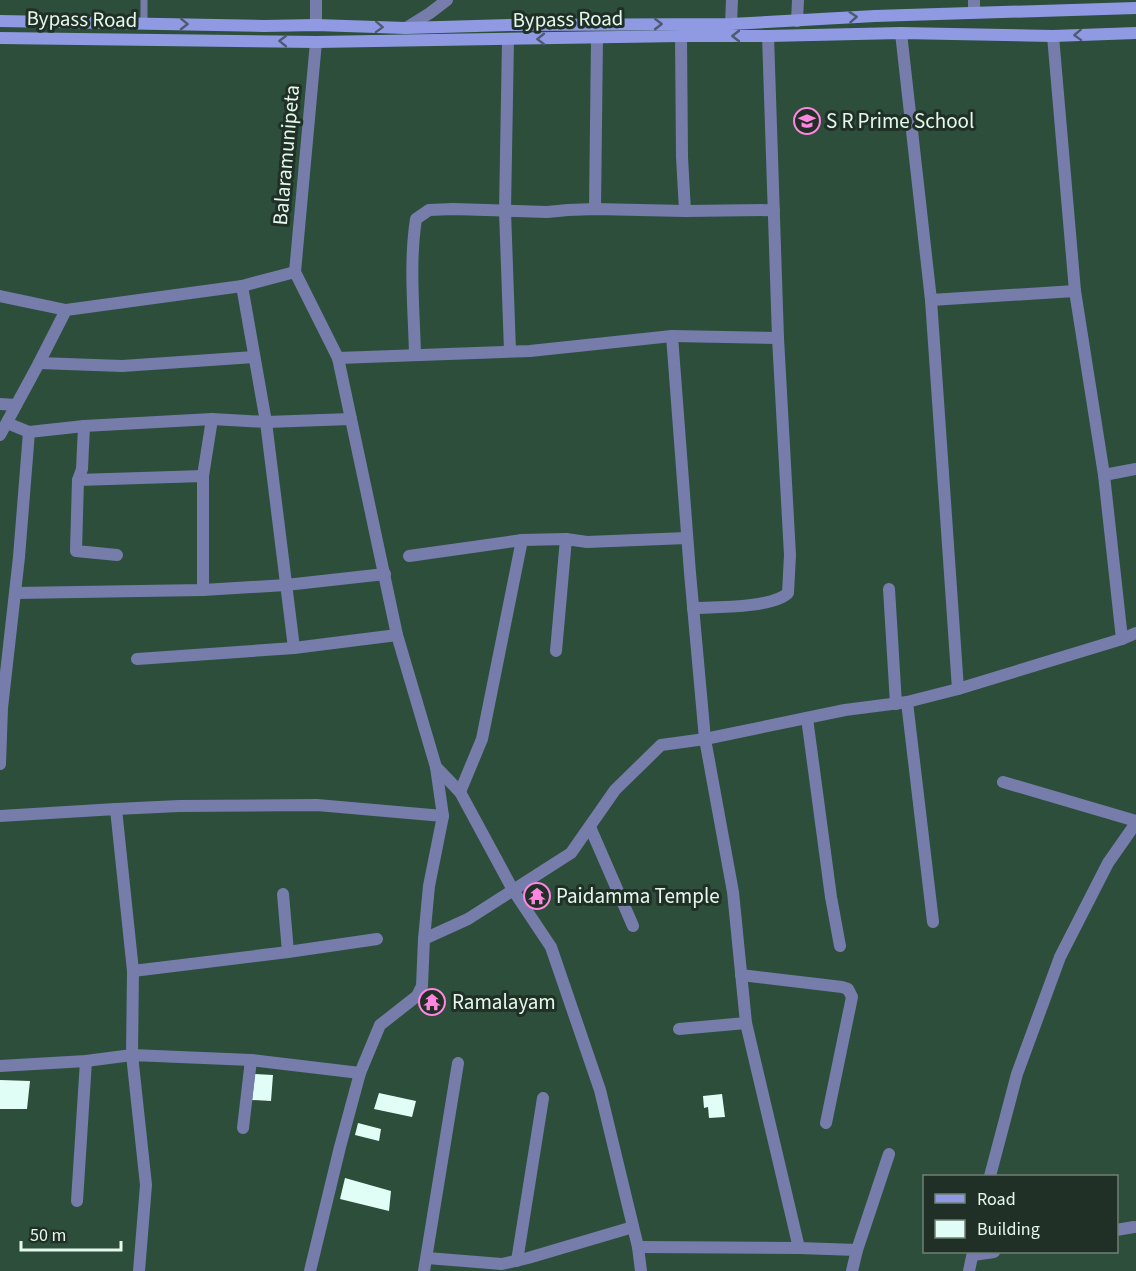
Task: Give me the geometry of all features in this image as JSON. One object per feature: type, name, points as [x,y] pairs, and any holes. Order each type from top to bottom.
[{"type":"main road","name":"Bypass Road","points":[[0,21],[406,28],[731,24],[875,16],[974,6],[1123,4],[1136,8]]},
{"type":"main road","name":"Bypass Road","points":[[0,38],[316,42],[901,33],[1053,36],[1136,33]]},
{"type":"street","points":[[316,0],[316,25]]},
{"type":"street","points":[[406,28],[430,6],[447,0]]},
{"type":"street","points":[[731,24],[732,0]]},
{"type":"street","points":[[797,21],[798,0]]},
{"type":"street","points":[[901,33],[931,300],[958,689]]},
{"type":"street","points":[[681,36],[685,211]]},
{"type":"street","points":[[693,608],[768,603],[784,598],[788,593],[790,555],[778,338],[768,36]]},
{"type":"street","points":[[1053,36],[1075,291],[1104,475],[1122,639]]},
{"type":"street","points":[[595,210],[597,38]]},
{"type":"street","points":[[508,40],[505,211],[510,351]]},
{"type":"street","name":"Balaramunipeta","points":[[295,272],[316,42]]},
{"type":"street","points":[[415,355],[413,239],[416,219],[429,210],[547,212],[568,210],[774,210]]},
{"type":"street","points":[[0,296],[66,310],[242,286],[295,272],[338,358],[397,635],[436,767],[443,816],[429,886],[421,992],[380,1025],[360,1073],[310,1271]]},
{"type":"street","points":[[242,286],[266,422],[294,648]]},
{"type":"street","points":[[931,300],[1075,291]]},
{"type":"street","points":[[0,435],[66,310]]},
{"type":"street","points":[[338,358],[530,351],[672,336],[778,338]]},
{"type":"street","points":[[672,336],[705,738],[733,892],[746,1023],[799,1248]]},
{"type":"street","points":[[39,363],[122,366],[255,357]]},
{"type":"street","points":[[0,404],[16,405]]},
{"type":"street","points":[[7,423],[28,432],[84,426],[212,419],[266,422],[351,419]]},
{"type":"street","points":[[203,590],[203,476],[212,419]]},
{"type":"street","points":[[84,426],[82,469],[78,480],[76,551],[117,555]]},
{"type":"street","points":[[0,764],[2,708],[19,557],[28,432]]},
{"type":"street","points":[[1104,475],[1136,469]]},
{"type":"street","points":[[78,480],[203,476]]},
{"type":"street","points":[[409,556],[522,540],[587,542],[687,538]]},
{"type":"street","points":[[460,792],[482,738],[522,540]]},
{"type":"street","points":[[556,651],[566,540]]},
{"type":"street","points":[[15,593],[203,590],[286,585],[385,574]]},
{"type":"street","points":[[889,589],[901,703],[933,922]]},
{"type":"street","points":[[424,939],[468,919],[572,853],[615,790],[661,745],[845,710],[901,703],[958,689],[1136,633]]},
{"type":"street","points":[[137,659],[294,648],[397,635]]},
{"type":"street","points":[[807,718],[831,897],[840,946]]},
{"type":"street","points":[[436,767],[460,792],[513,890],[550,947],[600,1090],[638,1247],[641,1271]]},
{"type":"street","points":[[990,1175],[1017,1074],[1060,957],[1108,864],[1136,822],[1003,782]]},
{"type":"street","points":[[0,816],[179,806],[316,805],[443,816]]},
{"type":"street","points":[[116,809],[133,971],[132,1054],[146,1185],[139,1271]]},
{"type":"street","points":[[590,826],[633,926]]},
{"type":"street","points":[[282,894],[288,952]]},
{"type":"street","points":[[133,971],[377,939]]},
{"type":"street","points":[[741,975],[848,989],[852,996],[826,1123]]},
{"type":"street","points":[[679,1029],[746,1023]]},
{"type":"street","points":[[0,1066],[86,1061],[132,1054],[251,1060],[360,1073]]},
{"type":"street","points":[[243,1128],[251,1060]]},
{"type":"street","points":[[77,1201],[86,1061]]},
{"type":"street","points":[[424,1271],[458,1063]]},
{"type":"street","points":[[517,1261],[543,1098]]},
{"type":"street","points":[[852,1271],[889,1155]]},
{"type":"street","points":[[427,1258],[502,1264],[633,1227]]},
{"type":"street","points":[[1118,1230],[1134,1227]]},
{"type":"street","points":[[638,1247],[857,1250]]},
{"type":"street","points":[[969,1271],[973,1253]]},
{"type":"lane","points":[[144,0],[144,23]]},
{"type":"building","points":[[255,1074],[273,1075],[271,1101],[252,1100]]},
{"type":"building","points":[[0,1080],[30,1081],[27,1109],[0,1109]]},
{"type":"building","points":[[379,1093],[416,1101],[412,1117],[374,1109]]},
{"type":"building","points":[[722,1094],[725,1117],[709,1118],[708,1107],[704,1108],[703,1096]]},
{"type":"building","points":[[358,1123],[381,1129],[379,1141],[355,1135]]},
{"type":"building","points":[[345,1178],[391,1191],[389,1211],[340,1199]]},
{"type":"place","name":"S R Prime School","points":[[807,121]]},
{"type":"place","name":"Paidamma Temple","points":[[537,896]]},
{"type":"place","name":"Ramalayam","points":[[432,1002]]}]
